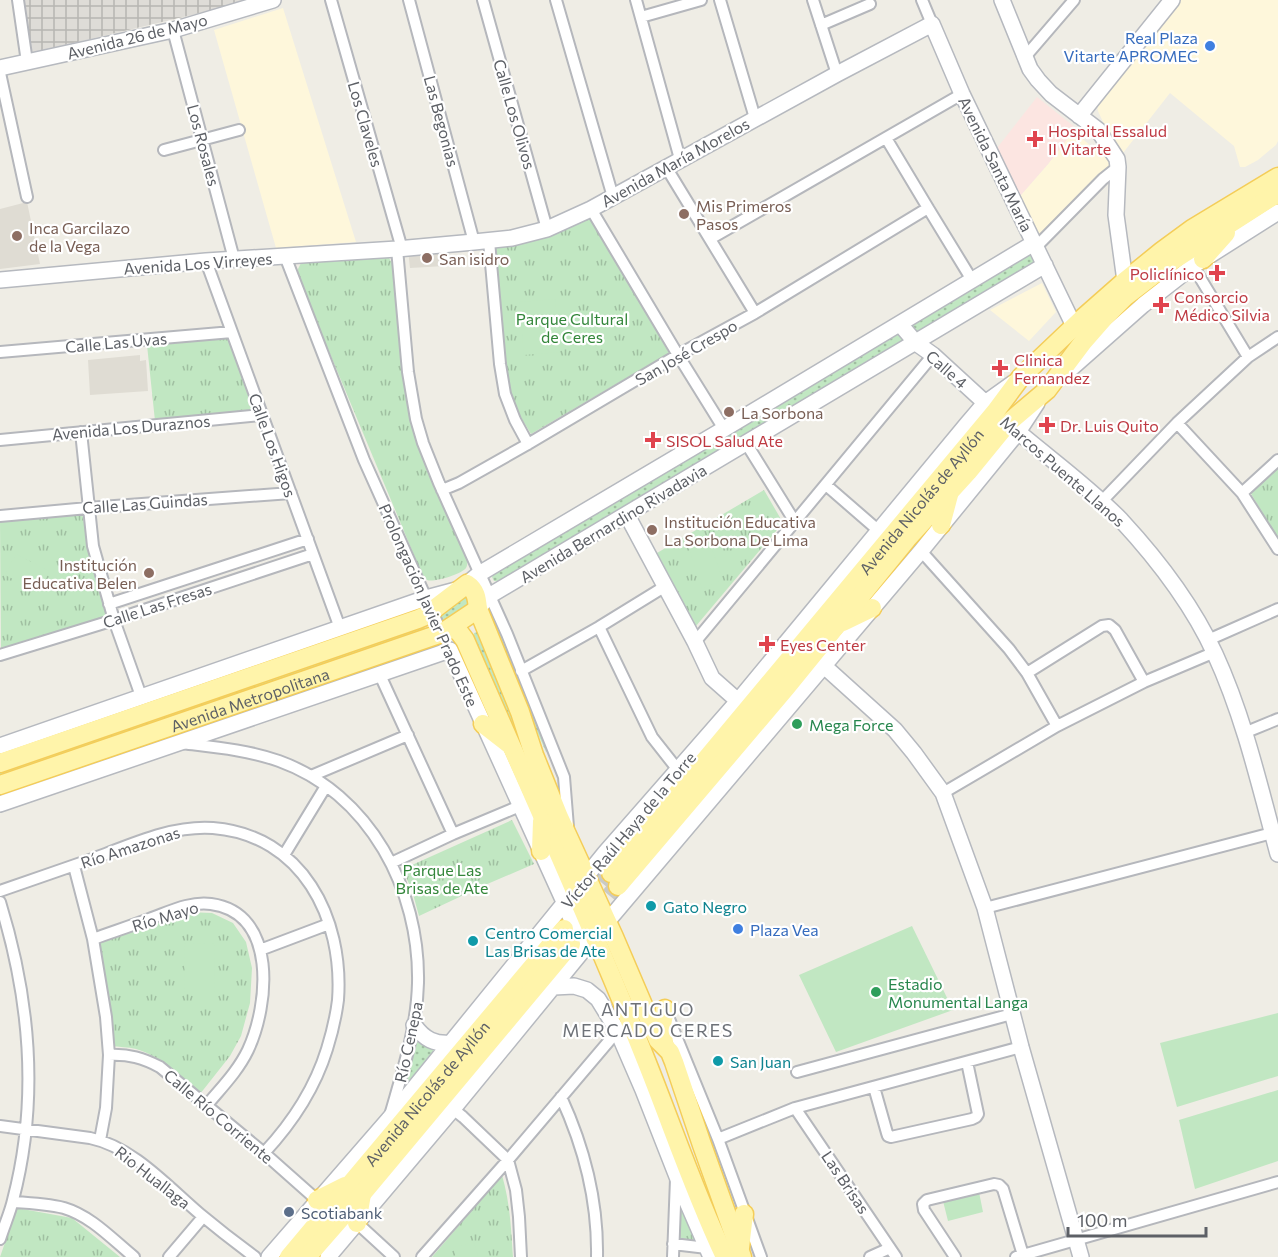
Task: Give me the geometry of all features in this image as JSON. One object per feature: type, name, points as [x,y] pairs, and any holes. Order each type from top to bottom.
[{"type":"main road","name":"Avenida Nicolás de Ayllón","points":[[614,880],[943,488],[968,472],[1002,417],[1021,377],[1074,326],[1162,251],[1278,177]]},
{"type":"main road","name":"Avenida Nicolás de Ayllón","points":[[1002,417],[1047,390],[1083,342],[1126,296],[1169,263],[1278,193]]},
{"type":"main road","points":[[1198,262],[1240,217]]},
{"type":"main road","points":[[904,500],[943,488],[941,525]]},
{"type":"main road","points":[[838,580],[832,619],[872,609]]},
{"type":"main road","name":"Avenida Metropolitana","points":[[0,762],[418,619],[428,605],[469,582]]},
{"type":"main road","name":"Prolongación Javier Prado Este","points":[[469,582],[484,602],[534,755],[607,922],[629,997],[623,1024],[644,1056],[671,1127],[691,1195],[735,1256]]},
{"type":"main road","name":"Avenida Metropolitana","points":[[0,785],[446,630],[484,602]]},
{"type":"main road","name":"Prolongación Javier Prado Este","points":[[446,630],[459,632],[465,639],[542,816],[570,898],[578,940],[629,997],[670,1052],[697,1130],[735,1256]]},
{"type":"main road","points":[[483,724],[511,746]]},
{"type":"main road","points":[[541,851],[542,816]]},
{"type":"main road","name":"Avenida Nicolás de Ayllón","points":[[289,1257],[357,1188],[578,940]]},
{"type":"main road","points":[[644,1056],[648,1046],[661,1042],[664,1009]]},
{"type":"main road","points":[[671,1127],[682,1137],[690,1138],[697,1130]]},
{"type":"main road","name":"Avenida Nicolás de Ayllón","points":[[307,1257],[357,1188]]},
{"type":"main road","points":[[317,1200],[357,1188],[357,1223]]},
{"type":"main road","points":[[735,1256],[744,1214]]},
{"type":"street","points":[[18,0],[27,62]]},
{"type":"street","name":"Avenida 26 de Mayo","points":[[0,68],[172,30],[273,0]]},
{"type":"street","name":"Los Claveles","points":[[331,0],[399,249]]},
{"type":"street","name":"Las Begonias","points":[[410,0],[481,242],[505,394],[528,444]]},
{"type":"street","name":"Calle Los Olivos","points":[[483,0],[546,229]]},
{"type":"street","points":[[556,0],[613,197]]},
{"type":"street","points":[[636,0],[680,159]]},
{"type":"street","points":[[641,17],[700,0]]},
{"type":"street","points":[[720,0],[753,112]]},
{"type":"street","points":[[813,0],[837,74]]},
{"type":"street","name":"Avenida Santa María","points":[[922,0],[962,94],[1074,326]]},
{"type":"street","points":[[1002,0],[1030,69],[1038,81],[1098,130],[1117,159],[1116,215],[1125,281]]},
{"type":"street","points":[[1025,57],[1074,0]]},
{"type":"street","points":[[1079,116],[1172,0]]},
{"type":"street","points":[[821,25],[870,4]]},
{"type":"street","name":"Avenida María Morelos","points":[[399,249],[512,238],[546,229],[613,197],[680,159],[753,112],[837,74],[932,24]]},
{"type":"street","name":"Los Rosales","points":[[172,30],[234,259]]},
{"type":"street","points":[[0,73],[27,197]]},
{"type":"street","points":[[710,239],[962,94]]},
{"type":"street","points":[[164,150],[238,130]]},
{"type":"street","points":[[886,138],[972,280]]},
{"type":"street","points":[[666,167],[755,313]]},
{"type":"street","points":[[1035,245],[1118,167]]},
{"type":"street","points":[[591,208],[724,429]]},
{"type":"street","name":"San José Crespo","points":[[442,490],[459,483],[528,444],[678,355],[755,313],[928,208]]},
{"type":"street","points":[[1047,390],[1143,305],[1198,262],[1278,212]]},
{"type":"street","name":"Avenida Bernardino Rivadavia","points":[[469,582],[972,280],[1035,245]]},
{"type":"street","name":"Avenida Los Virreyes","points":[[0,280],[285,256],[317,250],[399,249]]},
{"type":"street","name":"Prolongación Javier Prado Este","points":[[399,249],[408,372],[416,419],[423,444],[442,490],[469,582]]},
{"type":"street","name":"Prolongación Javier Prado Este","points":[[285,256],[364,460],[428,605],[446,630],[450,650],[541,851],[570,898]]},
{"type":"street","name":"Calle Los Higos","points":[[206,261],[340,628]]},
{"type":"street","points":[[1198,262],[1248,357]]},
{"type":"street","name":"Avenida Bernardino Rivadavia","points":[[484,602],[1045,265]]},
{"type":"street","name":"Calle 4","points":[[900,324],[916,342],[1002,417]]},
{"type":"street","name":"Calle Las Uvas","points":[[0,352],[232,332]]},
{"type":"street","points":[[1102,501],[1177,423],[1248,357],[1278,338]]},
{"type":"street","points":[[695,642],[933,355]]},
{"type":"street","name":"Avenida Los Duraznos","points":[[0,440],[262,415]]},
{"type":"street","points":[[328,1257],[554,987],[578,940],[607,922],[921,551],[941,525],[1002,417]]},
{"type":"street","name":"Víctor Raúl Haya de la Torre","points":[[269,1257],[389,1119],[605,853],[738,701],[904,500],[1002,417]]},
{"type":"street","name":"Marcos Puente Llanos","points":[[1002,417],[1102,501],[1140,542],[1171,580],[1191,610],[1211,646],[1230,689],[1278,854]]},
{"type":"street","points":[[1177,423],[1242,493],[1278,549]]},
{"type":"street","points":[[81,432],[93,546],[114,620],[141,696]]},
{"type":"street","points":[[746,443],[795,522]]},
{"type":"street","points":[[1242,493],[1278,460]]},
{"type":"street","points":[[826,485],[879,531]]},
{"type":"street","name":"Calle Las Guindas","points":[[0,516],[291,493]]},
{"type":"street","points":[[627,515],[712,678],[738,701]]},
{"type":"street","name":"Calle Las Fresas","points":[[109,604],[308,539]]},
{"type":"street","points":[[921,551],[989,626],[1027,673],[1057,726]]},
{"type":"street","name":"Calle Las Fresas","points":[[0,655],[313,554]]},
{"type":"street","points":[[521,671],[664,587]]},
{"type":"street","name":"Prolongación Javier Prado Este","points":[[484,602],[507,634],[564,777],[569,839]]},
{"type":"street","name":"Avenida Metropolitana","points":[[0,746],[340,628],[428,605]]},
{"type":"street","points":[[943,793],[1057,726],[1144,682],[1278,609]]},
{"type":"street","points":[[1027,673],[1102,626],[1109,625],[1115,630],[1144,682]]},
{"type":"street","points":[[599,627],[652,737],[678,770]]},
{"type":"street","name":"Avenida Metropolitana","points":[[0,804],[450,650]]},
{"type":"street","points":[[824,666],[895,730],[943,793],[985,908],[1021,1047],[1081,1257]]},
{"type":"street","points":[[380,675],[453,834]]},
{"type":"street","points":[[1244,733],[1278,719]]},
{"type":"street","points":[[311,776],[408,735]]},
{"type":"street","name":"Río Cenepa","points":[[180,743],[251,753],[282,762],[311,776],[327,786],[352,808],[379,841],[392,863],[404,894],[414,934],[418,983],[414,1025],[389,1119]]},
{"type":"street","points":[[284,855],[327,786]]},
{"type":"street","points":[[392,863],[520,806]]},
{"type":"street","name":"Río Amazonas","points":[[0,891],[146,840],[176,831],[200,828],[224,829],[248,835],[268,844],[302,872],[321,902],[336,954],[338,985],[335,1017],[327,1050],[314,1082],[297,1112],[264,1153]]},
{"type":"street","points":[[985,908],[1272,833]]},
{"type":"street","points":[[74,866],[93,939],[106,1017],[109,1055],[106,1108],[100,1140]]},
{"type":"street","points":[[0,902],[15,955],[26,1021],[29,1064],[26,1129],[19,1176],[0,1239]]},
{"type":"street","name":"Río Mayo","points":[[93,939],[194,904],[211,904],[227,908],[241,917],[251,929],[263,964],[264,986],[261,1010],[248,1051],[207,1105]]},
{"type":"street","points":[[260,950],[329,924]]},
{"type":"street","name":"Prolongación Javier Prado Este","points":[[554,987],[574,986],[587,990],[623,1024],[676,1176],[691,1195],[709,1253]]},
{"type":"street","points":[[664,1009],[718,1139],[761,1257]]},
{"type":"street","points":[[798,1072],[1012,1014]]},
{"type":"street","points":[[422,1257],[623,1024]]},
{"type":"street","points":[[414,1025],[419,1033],[434,1042],[443,1044],[452,1042]]},
{"type":"street","points":[[718,1139],[795,1108],[1021,1047]]},
{"type":"street","name":"Calle Río Corriente","points":[[109,1055],[135,1056],[160,1067],[317,1200]]},
{"type":"street","points":[[874,1088],[888,1136],[891,1137],[972,1119],[978,1114],[967,1062]]},
{"type":"street","points":[[561,1097],[576,1132],[586,1167],[594,1209],[597,1257]]},
{"type":"street","name":"Las Brisas","points":[[795,1108],[893,1252]]},
{"type":"street","points":[[453,1109],[508,1160],[517,1199],[521,1257]]},
{"type":"street","name":"Rio Huallaga","points":[[0,1126],[100,1140],[125,1151],[255,1257]]},
{"type":"street","points":[[673,1257],[676,1176]]},
{"type":"street","points":[[955,1257],[924,1209],[923,1204],[927,1200],[994,1184],[999,1185],[1003,1189],[1020,1256],[1278,1182]]},
{"type":"street","points":[[13,1202],[63,1208],[77,1213],[134,1257]]},
{"type":"street","points":[[170,1257],[203,1216]]},
{"type":"street","points":[[357,1223],[394,1257]]},
{"type":"street","points":[[674,1245],[709,1253]]},
{"type":"street","points":[[870,1257],[893,1252]]},
{"type":"shaded area","points":[[24,0],[255,0],[31,53]]},
{"type":"shaded area","name":"Real Plaza Vitarte APROMEC","points":[[1179,0],[1278,0],[1278,141],[1258,160],[1245,167],[1240,167],[1234,146],[1170,93],[1123,153],[1109,135],[1098,111],[1097,104]]},
{"type":"shaded area","points":[[283,8],[356,242],[276,248],[214,30]]},
{"type":"shaded area","name":"Hospital Essalud II Vitarte","points":[[1037,97],[1076,128],[1020,196],[997,148]]},
{"type":"shaded area","points":[[1073,131],[1109,161],[1110,168],[1048,230],[1039,236],[1020,196]]},
{"type":"shaded area","name":"Inca Garcilazo de la Vega","points":[[27,202],[40,264],[0,269],[0,209]]},
{"type":"shaded area","name":"San isidro","points":[[444,248],[445,266],[410,268],[408,250]]},
{"type":"shaded area","points":[[1042,283],[1056,312],[1029,341],[990,310]]},
{"type":"shaded area","points":[[140,355],[140,361],[146,360],[148,391],[90,395],[88,360]]},
{"type":"green space","name":"Parque Cultural de Ceres","points":[[590,216],[669,353],[531,434],[516,409],[509,388],[493,245]]},
{"type":"green space","points":[[382,255],[389,258],[393,265],[414,433],[422,457],[467,558],[466,568],[463,570],[430,581],[423,577],[298,277],[298,269],[302,261]]},
{"type":"green space","points":[[1028,255],[1032,256],[1035,263],[920,333],[916,332],[911,323]]},
{"type":"green space","points":[[555,299],[560,352],[524,355],[519,302]]},
{"type":"green space","points":[[898,331],[904,339],[903,342],[500,581],[494,581],[492,577],[494,573]]},
{"type":"green space","points":[[230,337],[257,410],[255,413],[155,421],[147,345]]},
{"type":"green space","points":[[1278,467],[1278,539],[1250,492]]},
{"type":"green space","points":[[764,490],[782,524],[696,626],[657,553]]},
{"type":"green space","points":[[82,513],[93,565],[109,616],[1,650],[0,521]]},
{"type":"green space","points":[[707,535],[723,580],[702,589],[687,543]]},
{"type":"green space","points":[[16,554],[49,571],[39,592],[5,575]]},
{"type":"green space","points":[[466,593],[471,603],[446,623],[442,623],[439,616]]},
{"type":"green space","points":[[489,612],[493,614],[552,749],[546,752],[487,618]]},
{"type":"green space","points":[[422,627],[426,628],[426,631],[0,780],[0,771]]},
{"type":"green space","points":[[477,632],[517,723],[513,725],[474,636]]},
{"type":"green space","points":[[439,644],[443,646],[0,801],[0,794]]},
{"type":"green space","name":"Parque Las Brisas de Ate","points":[[512,820],[534,864],[419,916],[403,869]]},
{"type":"green space","points":[[188,912],[212,913],[233,923],[246,942],[252,968],[250,1003],[241,1036],[230,1056],[200,1094],[170,1068],[145,1052],[111,1046],[98,944]]},
{"type":"green space","name":"Estadio Monumental Langa","points":[[912,926],[953,1010],[836,1052],[799,975]]},
{"type":"green space","points":[[214,943],[215,994],[185,994],[184,944]]},
{"type":"green space","points":[[1278,1013],[1278,1076],[1177,1107],[1160,1043]]},
{"type":"green space","points":[[417,1042],[434,1050],[402,1090]]},
{"type":"green space","points":[[1278,1090],[1278,1161],[1195,1189],[1179,1120]]},
{"type":"green space","points":[[502,1175],[511,1225],[513,1257],[432,1257]]},
{"type":"green space","points":[[979,1192],[983,1212],[948,1221],[943,1201]]},
{"type":"green space","points":[[679,1204],[697,1242],[677,1241]]},
{"type":"green space","points":[[17,1208],[72,1218],[120,1257],[0,1257]]},
{"type":"green space","points":[[474,1242],[478,1257],[456,1257],[453,1247]]},
{"type":"tunnel","points":[[585,904],[611,873]]},
{"type":"tunnel","points":[[593,917],[618,886]]},
{"type":"place","name":"Real Plaza Vitarte APROMEC","points":[[1210,46]]},
{"type":"place","name":"Hospital Essalud II Vitarte","points":[[1035,139]]},
{"type":"place","name":"Mis Primeros Pasos","points":[[684,214]]},
{"type":"place","name":"Inca Garcilazo de la Vega","points":[[17,236]]},
{"type":"place","name":"San isidro","points":[[427,258]]},
{"type":"place","name":"Policlínico","points":[[1217,273]]},
{"type":"place","name":"Consorcio Médico Silvia","points":[[1161,305]]},
{"type":"place","name":"Clinica Fernandez","points":[[1000,368]]},
{"type":"place","name":"La Sorbona","points":[[729,412]]},
{"type":"place","name":"Dr. Luis Quito","points":[[1047,425]]},
{"type":"place","name":"SISOL Salud Ate","points":[[653,440]]},
{"type":"place","name":"Institución Educativa La Sorbona De Lima","points":[[652,530]]},
{"type":"place","name":"Institución Educativa Belen","points":[[149,573]]},
{"type":"place","name":"Eyes Center","points":[[767,644]]},
{"type":"place","name":"Mega Force","points":[[797,724]]},
{"type":"place","name":"Gato Negro","points":[[651,906]]},
{"type":"place","name":"Plaza Vea","points":[[738,929]]},
{"type":"place","name":"Centro Comercial Las Brisas de Ate","points":[[473,941]]},
{"type":"place","name":"Estadio Monumental Langa","points":[[876,992]]},
{"type":"place","name":"San Juan","points":[[718,1061]]},
{"type":"place","name":"Scotiabank","points":[[289,1212]]},
{"type":"district","name":"ANTIGUO MERCADO CERES","points":[[648,1019]]}]
